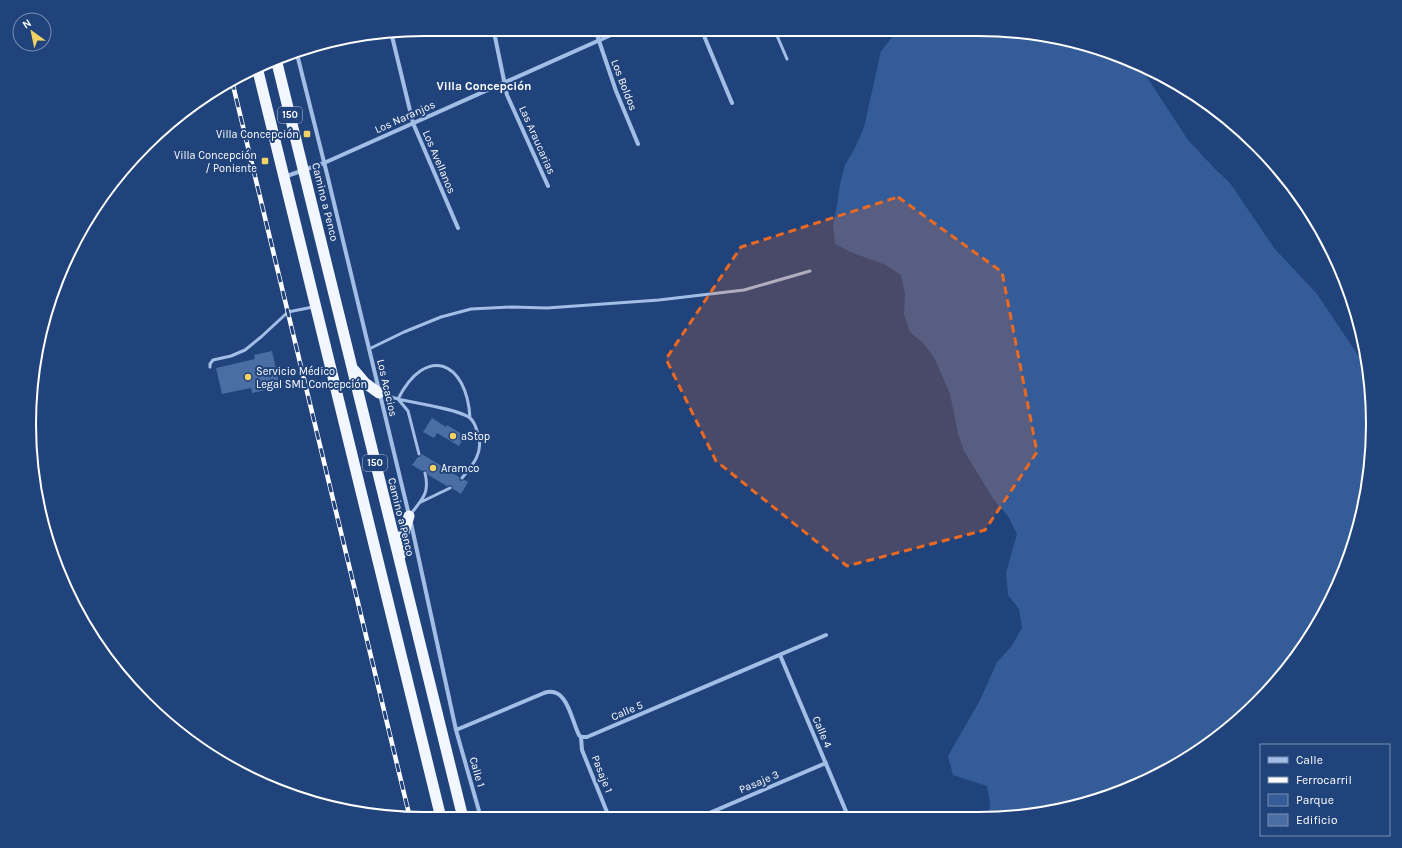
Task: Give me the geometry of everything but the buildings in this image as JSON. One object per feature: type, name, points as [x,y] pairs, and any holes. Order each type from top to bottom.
[{"type":"highway","name":"Camino a Penco","points":[[278,65],[461,812]]},
{"type":"highway","name":"150","points":[[259,73],[440,812]]},
{"type":"highway","points":[[350,363],[365,383],[379,393]]},
{"type":"highway","points":[[399,563],[402,539],[409,516]]},
{"type":"street","name":"Las Araucarias","points":[[495,36],[503,69],[507,95],[548,186]]},
{"type":"street","name":"Los Boldos","points":[[597,36],[616,91],[638,144]]},
{"type":"street","name":"Los Naranjos","points":[[284,177],[324,163],[609,36]]},
{"type":"street","points":[[704,36],[732,104]]},
{"type":"street","name":"Los Avellanos","points":[[392,38],[413,123],[458,228]]},
{"type":"street","name":"Los Acacios","points":[[298,57],[409,516],[456,730]]},
{"type":"street","name":"Calle 5","points":[[581,737],[587,737],[826,635]]},
{"type":"street","name":"Calle 4","points":[[780,655],[846,812]]},
{"type":"street","points":[[456,730],[551,691],[558,693],[563,698],[581,737]]},
{"type":"street","name":"Calle 1","points":[[456,730],[479,812]]},
{"type":"street","name":"Pasaje 1","points":[[581,737],[582,750],[607,812]]},
{"type":"street","name":"Pasaje 3","points":[[712,812],[826,763]]},
{"type":"lane","points":[[777,36],[787,59]]},
{"type":"lane","points":[[369,349],[404,332],[441,317],[471,309],[512,307],[547,308],[659,300],[744,290],[810,271]]},
{"type":"lane","points":[[210,367],[213,360],[231,356],[245,350],[288,312],[315,306]]},
{"type":"lane","points":[[398,399],[408,381],[428,367],[442,366],[452,371],[461,381],[467,396],[470,418],[475,426],[480,440],[480,449],[474,462],[462,478]]},
{"type":"lane","points":[[379,393],[446,410],[470,418]]},
{"type":"lane","points":[[398,399],[408,411],[419,454]]},
{"type":"lane","points":[[409,516],[426,494],[427,488],[424,473]]},
{"type":"lane","points":[[418,504],[450,488]]},
{"type":"highlighted area","points":[[898,197],[1002,272],[1037,452],[985,530],[847,566],[716,461],[666,359],[741,247]]},
{"type":"green space","points":[[893,36],[978,36],[1029,39],[1078,49],[1103,57],[1145,74],[1188,140],[1230,183],[1274,248],[1317,294],[1361,359],[1366,424],[1363,475],[1359,500],[1353,524],[1336,572],[1326,596],[1301,640],[1270,680],[1234,716],[1194,747],[1150,772],[1126,782],[1078,799],[1054,805],[1029,809],[989,812],[990,803],[987,786],[953,775],[948,756],[980,700],[997,662],[1011,647],[1022,628],[1019,609],[1008,595],[1006,573],[1017,534],[1008,516],[994,500],[964,451],[958,433],[950,394],[934,357],[923,343],[910,332],[904,314],[905,294],[901,275],[886,265],[853,253],[835,244],[833,225],[840,184],[845,165],[856,146],[864,127],[881,51]]},
{"type":"railway","points":[[233,86],[408,811]]},
{"type":"place","name":"Villa Concepción","points":[[307,134]]},
{"type":"place","name":"Villa Concepción / Poniente","points":[[265,161]]},
{"type":"place","name":"Servicio Médico Legal SML Concepción","points":[[248,377]]},
{"type":"place","name":"aStop","points":[[453,436]]},
{"type":"place","name":"Aramco","points":[[433,468]]},
{"type":"district","name":"Villa Concepción","points":[[484,86]]}]
